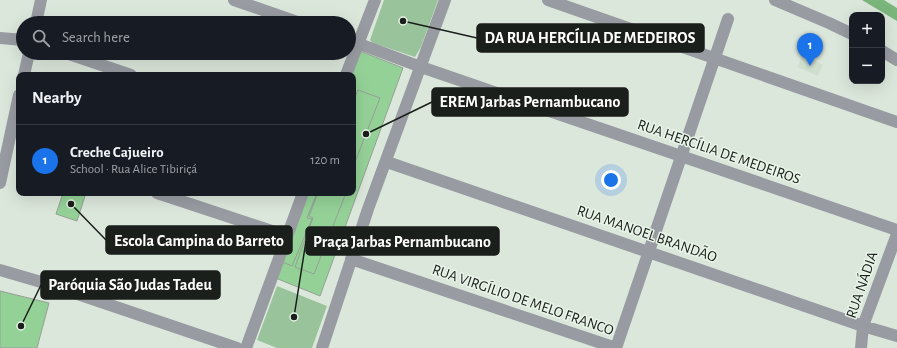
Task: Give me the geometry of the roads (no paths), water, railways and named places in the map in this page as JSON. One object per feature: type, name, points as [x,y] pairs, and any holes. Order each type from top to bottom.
[{"type":"street","points":[[38,16],[41,0]]},
{"type":"street","points":[[234,0],[280,16]]},
{"type":"street","points":[[356,36],[375,0]]},
{"type":"street","points":[[322,348],[351,259],[445,0]]},
{"type":"street","points":[[548,0],[897,122]]},
{"type":"street","points":[[775,0],[829,22],[849,32]]},
{"type":"street","points":[[616,348],[683,156],[728,19]]},
{"type":"street","points":[[0,38],[16,39]]},
{"type":"street","name":"RUA HERCÍLIA DE MEDEIROS","points":[[356,43],[421,67],[897,230]]},
{"type":"street","points":[[885,53],[897,60]]},
{"type":"street","points":[[25,72],[27,60]]},
{"type":"street","points":[[87,60],[122,72]]},
{"type":"street","points":[[347,72],[349,60]]},
{"type":"street","points":[[0,183],[16,110]]},
{"type":"street","name":"RUA MANOEL BRANDÃO","points":[[387,162],[863,326],[897,336]]},
{"type":"street","points":[[166,196],[287,236]]},
{"type":"street","points":[[246,348],[302,196]]},
{"type":"street","name":"RUA NÁDIA","points":[[861,348],[863,326],[897,234]]},
{"type":"street","name":"RUA VIRGÍLIO DE MELO FRANCO","points":[[351,259],[616,348]]},
{"type":"street","points":[[0,270],[48,284],[237,348]]},
{"type":"place","name":"DA RUA HERCÍLIA DE MEDEIROS","points":[[403,21]]},
{"type":"place","name":"Creche Cajueiro","points":[[810,66]]},
{"type":"place","name":"EREM Jarbas Pernambucano","points":[[366,134]]},
{"type":"place","name":"Escola Campina do Barreto","points":[[71,204]]},
{"type":"place","name":"Praça Jarbas Pernambucano","points":[[294,317]]},
{"type":"place","name":"Paróquia São Judas Tadeu","points":[[21,326]]}]
